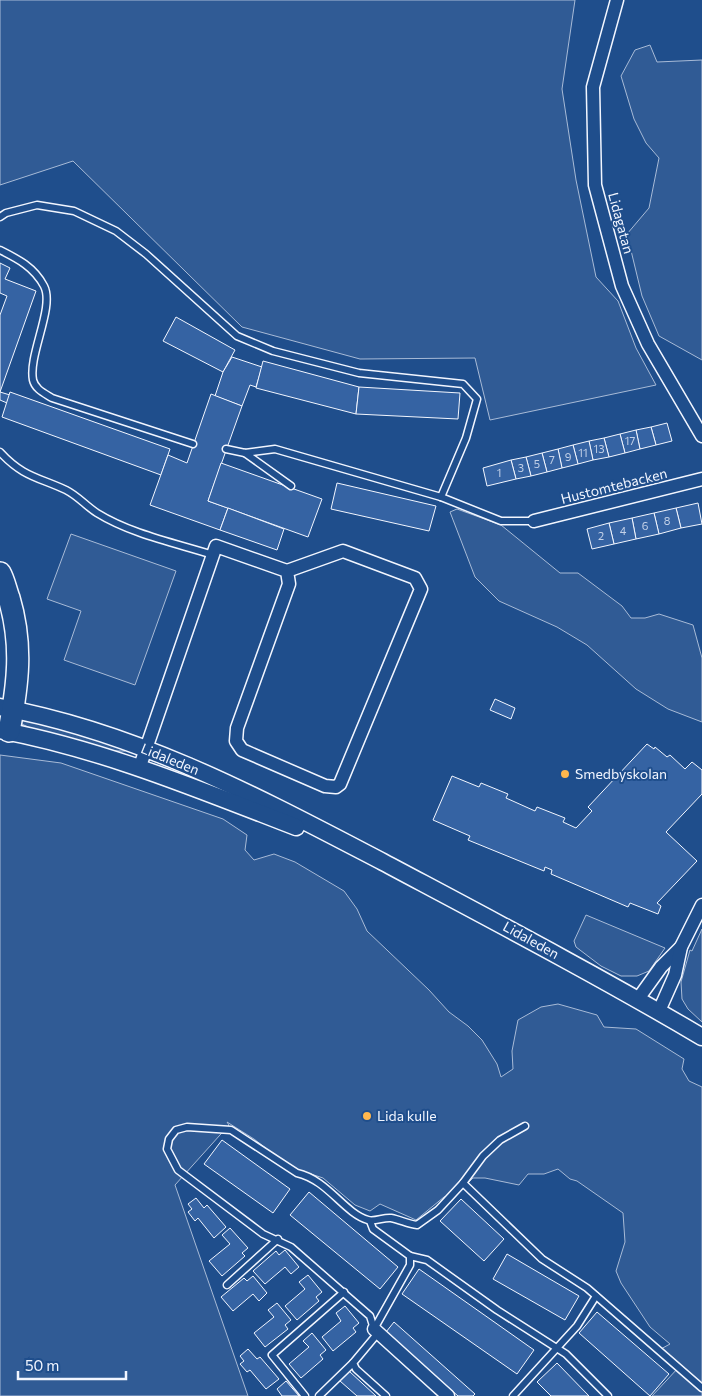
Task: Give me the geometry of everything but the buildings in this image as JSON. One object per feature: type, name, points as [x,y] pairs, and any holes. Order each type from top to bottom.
[{"type":"highway","points":[[0,573],[13,610],[19,646],[19,666],[6,709],[4,731]]},
{"type":"street","name":"Lidagatan","points":[[617,0],[593,87],[595,184],[622,286],[648,344],[702,436]]},
{"type":"street","name":"Hustomtebacken","points":[[534,521],[702,479]]},
{"type":"street","points":[[138,769],[216,546],[287,571],[343,551],[416,578],[421,589],[340,784],[336,787],[325,786],[242,750],[236,742],[237,728],[289,584],[287,571]]},
{"type":"street","name":"Lidaleden","points":[[6,709],[146,749],[242,789],[499,923],[702,1036]]},
{"type":"street","name":"Lidaleden","points":[[4,731],[94,754],[357,849]]},
{"type":"street","points":[[658,1011],[675,975],[681,947],[702,905]]},
{"type":"street","points":[[638,999],[661,967],[681,947]]},
{"type":"street","points":[[376,1331],[448,1396]]},
{"type":"lane","points":[[0,217],[6,213],[37,206],[74,211],[116,231],[146,254],[237,336],[273,351],[359,373],[463,384],[477,399],[466,438],[441,497]]},
{"type":"lane","points":[[0,250],[35,272],[45,287],[46,304],[33,368],[33,381],[40,390],[52,398],[193,444]]},
{"type":"lane","points":[[226,449],[244,453],[275,449],[441,497],[501,521],[534,521]]},
{"type":"lane","points":[[0,452],[20,471],[32,478],[65,490],[97,512],[134,530],[213,555]]},
{"type":"lane","points":[[244,453],[291,486]]},
{"type":"lane","points":[[376,1331],[370,1316],[291,1247],[278,1239],[263,1234],[178,1170],[167,1149],[169,1139],[176,1130],[186,1127],[231,1130],[297,1173],[322,1184],[358,1214],[370,1221],[391,1218],[409,1225],[418,1225],[438,1210],[463,1183],[483,1156],[500,1140],[525,1126]]},
{"type":"lane","points":[[463,1183],[542,1259],[596,1296],[702,1388]]},
{"type":"lane","points":[[370,1221],[373,1229],[410,1256],[427,1260],[497,1310],[566,1354],[608,1396]]},
{"type":"lane","points":[[227,1285],[278,1239]]},
{"type":"lane","points":[[319,1396],[353,1363],[376,1331],[410,1265],[410,1256]]},
{"type":"lane","points":[[305,1396],[272,1355],[344,1292]]},
{"type":"lane","points":[[513,1396],[577,1326],[596,1296]]},
{"type":"lane","points":[[353,1363],[356,1369],[386,1396]]},
{"type":"shaded area","points":[[0,0],[575,0],[562,89],[576,180],[596,277],[618,301],[636,348],[656,385],[490,420],[475,358],[360,359],[242,327],[73,161],[0,185]]},
{"type":"shaded area","points":[[650,45],[657,62],[702,60],[702,360],[659,336],[642,296],[627,234],[649,208],[659,158],[646,143],[634,119],[621,76],[635,50]]},
{"type":"shaded area","points":[[457,509],[501,525],[560,573],[578,573],[622,606],[631,618],[645,618],[659,614],[693,625],[702,658],[702,722],[668,709],[636,689],[587,645],[557,627],[499,601],[475,577],[450,512]]},
{"type":"shaded area","points":[[71,534],[176,571],[135,685],[64,660],[81,611],[47,599]]},
{"type":"shaded area","points":[[21,718],[126,748],[125,751],[113,751],[30,728],[20,723]]},
{"type":"shaded area","points":[[0,755],[61,763],[223,819],[247,835],[245,850],[254,860],[274,854],[295,862],[344,891],[357,909],[367,931],[429,990],[449,1012],[468,1026],[482,1040],[497,1064],[501,1077],[513,1069],[512,1051],[518,1020],[541,1007],[558,1004],[597,1015],[604,1027],[636,1029],[684,1059],[682,1069],[689,1081],[702,1087],[702,1396],[652,1396],[679,1367],[659,1350],[670,1344],[650,1327],[621,1283],[616,1271],[625,1242],[623,1213],[577,1181],[570,1179],[558,1169],[544,1174],[528,1174],[519,1185],[485,1178],[473,1178],[458,1193],[444,1197],[416,1220],[380,1204],[370,1211],[355,1205],[323,1178],[290,1167],[254,1139],[227,1122],[229,1125],[175,1185],[248,1396],[0,1396]]},
{"type":"shaded area","points":[[586,915],[665,948],[649,971],[637,976],[621,976],[601,966],[576,947],[574,941]]},
{"type":"shaded area","points":[[702,929],[702,1022],[688,1009],[682,999],[681,982],[690,950],[692,951]]},
{"type":"place","name":"Smedbyskolan","points":[[565,774]]},
{"type":"place","name":"Lida kulle","points":[[367,1116]]}]
